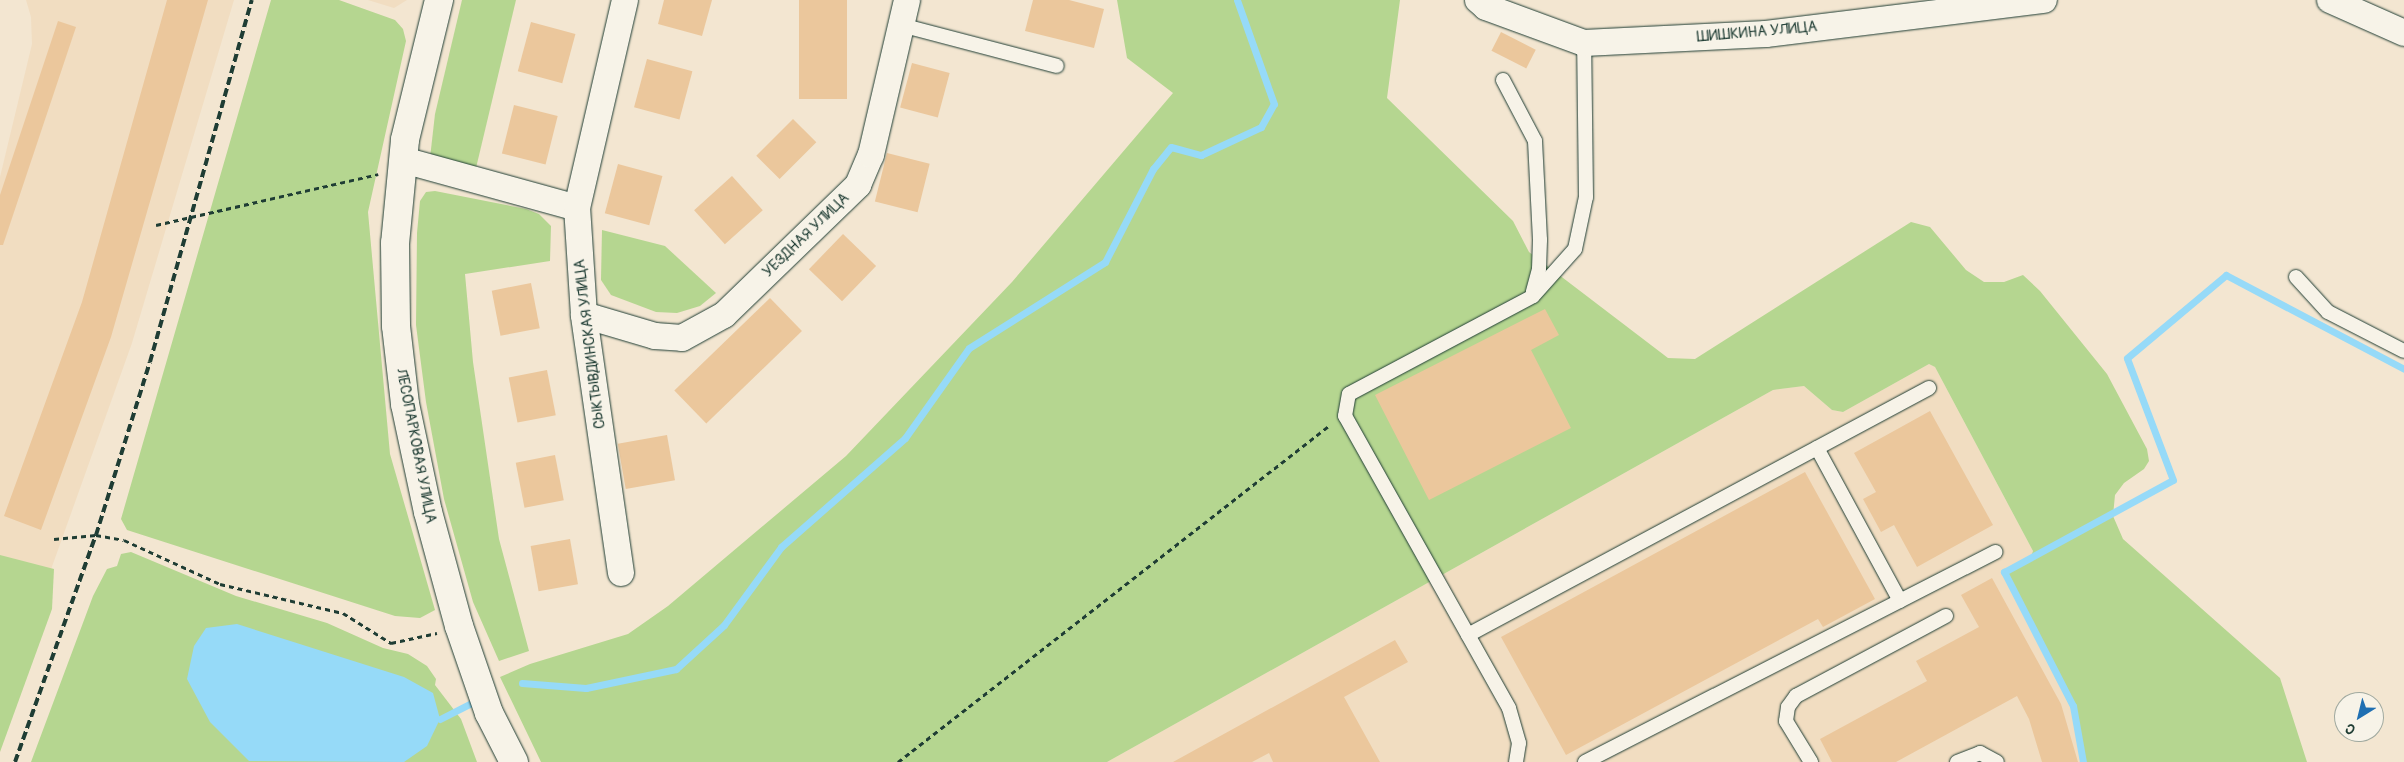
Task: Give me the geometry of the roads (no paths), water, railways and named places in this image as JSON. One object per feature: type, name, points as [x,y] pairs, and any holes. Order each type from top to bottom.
[{"type":"street","name":"ЛЕСОПАРКОВАЯ УЛИЦА","points":[[439,0],[396,166],[396,307],[405,404],[428,512],[458,626],[489,714],[514,762]]},
{"type":"street","name":"СЫКТЫВДИНСКАЯ УЛИЦА","points":[[621,573],[584,315],[577,208],[625,0]]},
{"type":"street","name":"УЕЗДНАЯ УЛИЦА","points":[[584,315],[655,336],[682,338],[724,314],[858,185],[871,155],[907,0]]},
{"type":"street","name":"ШИШКИНА УЛИЦА","points":[[1478,0],[1486,7],[1584,43],[1766,34],[2044,0]]},
{"type":"street","points":[[2330,0],[2404,33]]},
{"type":"street","points":[[396,166],[577,208]]},
{"type":"lane","points":[[901,25],[1057,66]]},
{"type":"lane","points":[[1516,762],[1520,743],[1509,708],[1346,416],[1350,394],[1533,296],[1575,249],[1586,197],[1584,43]]},
{"type":"lane","points":[[1503,80],[1535,141],[1540,240],[1539,269],[1533,296]]},
{"type":"lane","points":[[2296,278],[2328,312],[2404,351]]},
{"type":"lane","points":[[1468,635],[1929,388]]},
{"type":"lane","points":[[1817,448],[1900,600]]},
{"type":"lane","points":[[1585,762],[1995,552]]},
{"type":"lane","points":[[1811,762],[1786,721],[1788,707],[1796,696],[1946,616]]},
{"type":"lane","points":[[1957,762],[1980,753],[1997,762]]},
{"type":"water","points":[[237,624],[404,677],[433,693],[440,719],[427,746],[404,762],[249,761],[210,722],[187,679],[194,646],[206,628]]},
{"type":"waterway","points":[[522,683],[586,688],[676,669],[724,625],[781,547],[905,438],[969,348],[1105,262],[1153,169],[1171,147],[1201,155],[1261,127],[1274,104],[1237,0]]},
{"type":"waterway","points":[[2083,762],[2073,706],[2004,572],[2173,480],[2127,358],[2226,275],[2404,369]]},
{"type":"waterway","points":[[440,719],[471,703]]},
{"type":"railway","points":[[15,762],[96,535],[150,362],[252,0]]}]
